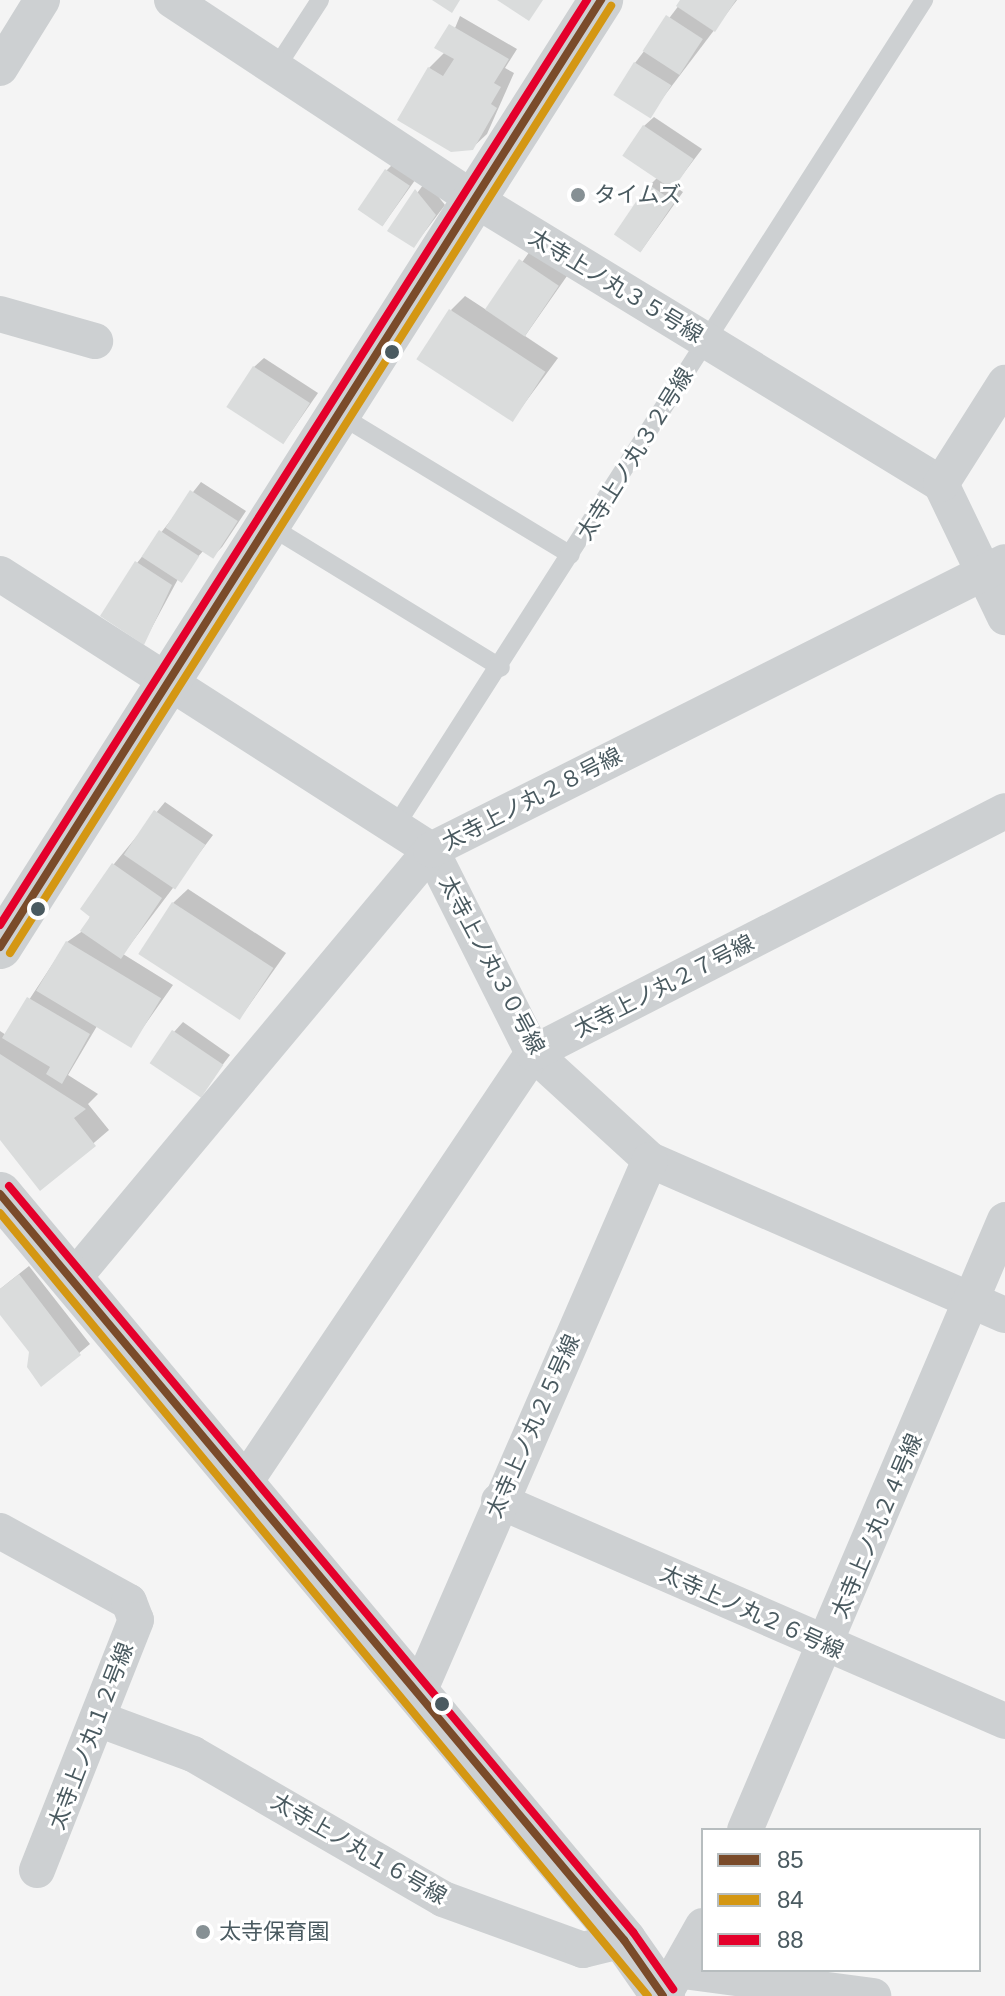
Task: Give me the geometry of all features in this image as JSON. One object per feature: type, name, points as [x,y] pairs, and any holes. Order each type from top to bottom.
[{"type":"street","points":[[0,68],[42,0]]},
{"type":"street","name":"太寺上ノ丸３５号線","points":[[172,0],[474,199],[941,484]]},
{"type":"street","points":[[0,947],[601,0]]},
{"type":"street","points":[[0,314],[95,341]]},
{"type":"street","points":[[1005,383],[941,484],[994,567],[1005,617]]},
{"type":"street","name":"太寺上ノ丸２８号線","points":[[72,1280],[431,850],[994,567]]},
{"type":"street","name":"太寺上ノ丸３０号線","points":[[0,574],[431,850],[533,1053],[650,1160],[989,1308]]},
{"type":"street","name":"太寺上ノ丸２７号線","points":[[241,1488],[533,1053],[1005,811]]},
{"type":"street","name":"太寺上ノ丸２５号線","points":[[418,1694],[499,1501],[650,1160]]},
{"type":"street","points":[[0,1194],[241,1488],[624,1940],[670,1987],[873,1996]]},
{"type":"street","name":"太寺上ノ丸２４号線","points":[[746,1828],[825,1645],[989,1308],[1005,1220]]},
{"type":"street","name":"太寺上ノ丸２６号線","points":[[499,1501],[1005,1721]]},
{"type":"street","name":"太寺上ノ丸１２号線","points":[[0,1531],[129,1602],[136,1620],[101,1720],[37,1870]]},
{"type":"street","name":"太寺上ノ丸１６号線","points":[[101,1720],[193,1754],[443,1899],[583,1950],[624,1940]]},
{"type":"street","points":[[670,1987],[701,1930]]},
{"type":"lane","points":[[276,68],[320,0]]},
{"type":"lane","name":"太寺上ノ丸３２号線","points":[[395,827],[501,668],[924,0]]},
{"type":"lane","points":[[338,414],[571,555]]},
{"type":"lane","points":[[267,525],[501,668]]},
{"type":"building","points":[[432,0],[460,0],[452,13]]},
{"type":"building","points":[[497,0],[543,0],[529,21]]},
{"type":"building","points":[[680,0],[736,0],[715,32],[676,6]]},
{"type":"building","points":[[666,15],[703,39],[679,75],[643,51]]},
{"type":"building","points":[[449,24],[509,59],[494,83],[501,87],[491,104],[497,108],[473,150],[451,152],[397,120],[428,67],[443,76],[454,59],[434,48]]},
{"type":"building","points":[[634,62],[671,85],[651,118],[613,95]]},
{"type":"building","points":[[643,125],[694,159],[673,190],[622,156]]},
{"type":"building","points":[[385,169],[410,186],[382,226],[358,210]]},
{"type":"building","points":[[648,184],[675,202],[640,252],[614,235]]},
{"type":"building","points":[[415,189],[436,215],[414,248],[387,231]]},
{"type":"building","points":[[519,259],[559,286],[525,336],[485,310]]},
{"type":"building","points":[[449,309],[545,372],[513,422],[416,359]]},
{"type":"building","points":[[253,366],[310,403],[283,444],[226,407]]},
{"type":"building","points":[[190,490],[238,521],[213,559],[165,528]]},
{"type":"building","points":[[159,530],[199,556],[182,583],[142,557]]},
{"type":"building","points":[[135,561],[172,585],[144,645],[100,616]]},
{"type":"building","points":[[154,810],[205,845],[175,889],[124,855]]},
{"type":"building","points":[[112,863],[162,898],[121,959],[80,931],[90,917],[80,909]]},
{"type":"building","points":[[172,902],[273,968],[240,1020],[138,954]]},
{"type":"building","points":[[66,941],[161,998],[131,1048],[36,991]]},
{"type":"building","points":[[27,997],[90,1034],[62,1084],[46,1074],[50,1067],[2,1038]]},
{"type":"building","points":[[172,1030],[223,1065],[201,1098],[150,1063]]},
{"type":"building","points":[[0,1054],[86,1109],[74,1118],[96,1146],[40,1191],[0,1140]]},
{"type":"building","points":[[19,1274],[81,1355],[41,1387],[27,1367],[29,1352],[0,1315],[0,1289]]},
{"type":"transit line","name":"88","points":[[0,925],[587,0]]},
{"type":"transit line","name":"85","points":[[0,947],[601,0]]},
{"type":"transit line","name":"84","points":[[10,953],[611,6]]},
{"type":"transit line","name":"88","points":[[9,1186],[633,1932],[673,1989]]},
{"type":"transit line","name":"85","points":[[0,1194],[624,1940],[663,1996]]},
{"type":"transit line","name":"84","points":[[0,1213],[648,1996]]},
{"type":"place","name":"タイムズ","points":[[578,195]]},
{"type":"place","name":"太寺保育園","points":[[203,1932]]}]
